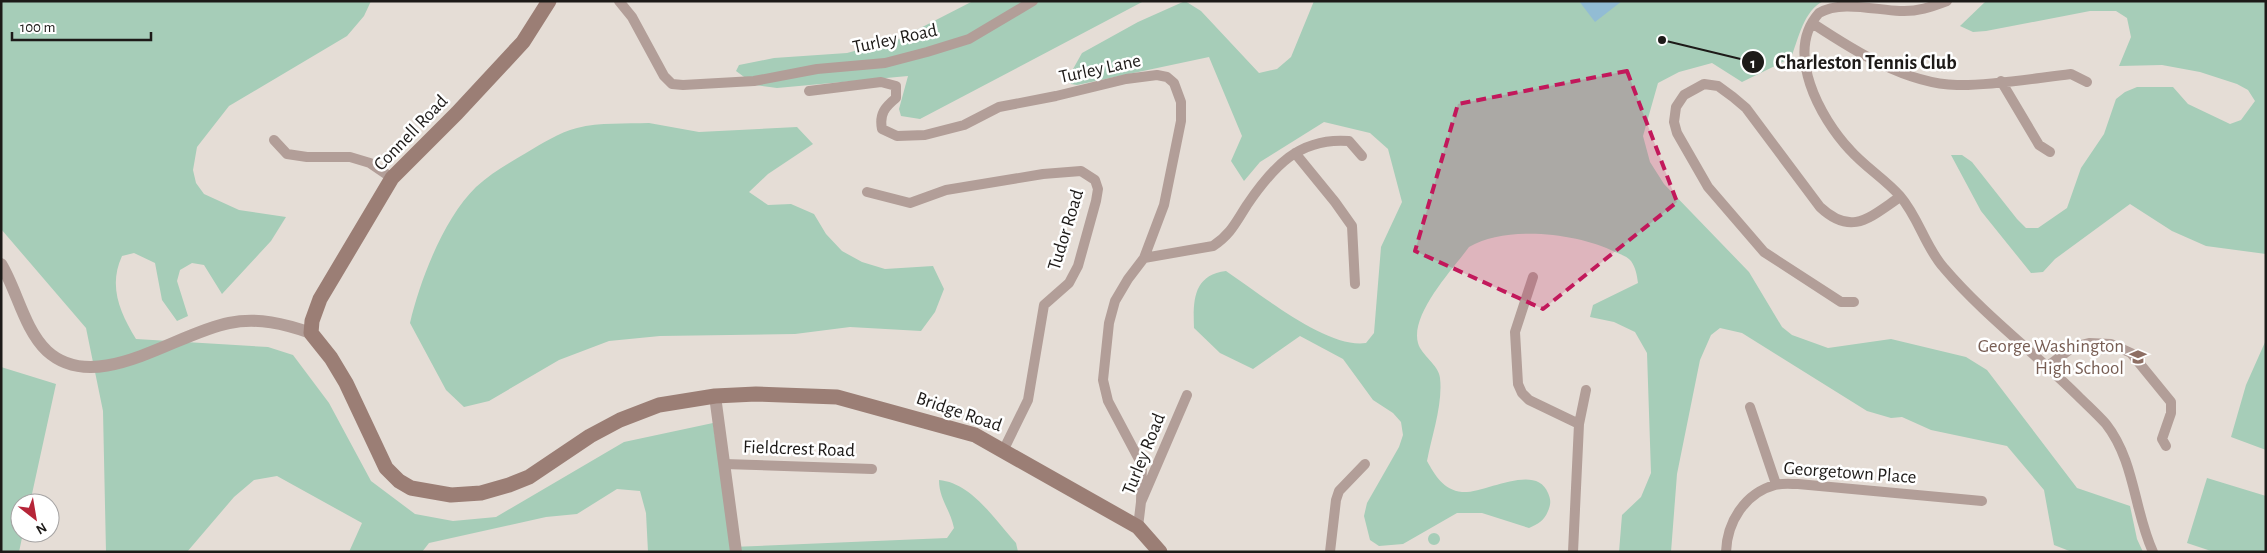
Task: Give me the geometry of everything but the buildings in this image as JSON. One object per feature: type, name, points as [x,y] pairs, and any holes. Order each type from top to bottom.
[{"type":"main road","name":"Connell Road","points":[[311,334],[312,321],[320,299],[392,178],[457,113],[523,42],[549,1]]},
{"type":"main road","name":"Bridge Road","points":[[311,334],[331,358],[346,383],[386,468],[399,481],[411,488],[450,495],[481,493],[509,485],[529,477],[590,436],[638,412],[659,405],[714,396],[756,394],[838,397],[975,435],[1004,449],[1138,527],[1160,552]]},
{"type":"street","name":"Turley Road","points":[[619,1],[632,17],[657,66],[672,84],[754,81],[817,70],[885,63],[968,39],[1033,1]]},
{"type":"street","points":[[1946,1],[1924,10],[1899,12],[1856,2],[1834,4],[1821,11],[1806,35],[1804,56],[1813,90],[1829,125],[1850,150],[1900,196],[1942,267],[1970,296],[2048,366],[2106,425],[2123,452],[2145,532],[2153,552]]},
{"type":"street","points":[[1812,23],[1860,54],[1921,79],[1957,85],[2071,74],[2087,82]]},
{"type":"street","name":"Turley Lane","points":[[809,92],[881,82],[896,86],[896,98],[887,106],[880,118],[882,129],[897,136],[925,135],[964,124],[999,107],[1133,78],[1157,75],[1167,77],[1174,83],[1181,102],[1181,121],[1164,205],[1144,258],[1128,279],[1115,301],[1109,322],[1103,380],[1108,401],[1142,465],[1141,502]]},
{"type":"street","points":[[2002,81],[2039,145],[2050,152]]},
{"type":"street","points":[[1854,302],[1841,302],[1764,252],[1708,187],[1677,133],[1674,122],[1676,107],[1684,95],[1692,88],[1704,84],[1718,86],[1746,108],[1820,207],[1827,214],[1851,224],[1863,221],[1900,196]]},
{"type":"street","points":[[274,140],[287,154],[307,157],[350,157],[370,163],[392,178]]},
{"type":"street","points":[[1144,258],[1213,246],[1223,240],[1232,232],[1262,186],[1280,164],[1303,147],[1334,140],[1349,141],[1362,156]]},
{"type":"street","points":[[1295,153],[1340,208],[1352,226],[1355,284]]},
{"type":"street","name":"Tudor Road","points":[[866,192],[910,203],[946,190],[1043,174],[1081,171],[1095,180],[1098,189],[1096,201],[1078,266],[1069,283],[1044,305],[1028,400],[1004,449]]},
{"type":"street","points":[[1,264],[32,329],[46,350],[60,361],[71,366],[90,368],[112,365],[229,323],[252,320],[285,324],[311,334]]},
{"type":"street","points":[[1532,277],[1515,332],[1518,384],[1522,393],[1529,400],[1579,424]]},
{"type":"street","points":[[2048,366],[2073,347],[2089,343],[2111,344],[2131,352],[2171,402],[2171,413],[2162,439],[2166,446]]},
{"type":"street","points":[[1573,552],[1578,491],[1579,424],[1586,390]]},
{"type":"street","name":"Turley Road","points":[[1138,527],[1141,502],[1187,395]]},
{"type":"street","points":[[714,396],[736,552]]},
{"type":"street","points":[[1750,407],[1776,484]]},
{"type":"street","name":"Fieldcrest Road","points":[[724,464],[872,469]]},
{"type":"street","points":[[1330,552],[1336,500],[1339,491],[1365,464]]},
{"type":"street","name":"Georgetown Place","points":[[1726,552],[1729,526],[1740,508],[1756,494],[1776,484],[1798,484],[1982,501]]},
{"type":"highlighted area","points":[[1627,71],[1677,202],[1543,309],[1415,251],[1458,104]]},
{"type":"green space","points":[[1,1],[371,1],[364,16],[347,36],[229,106],[197,147],[193,170],[196,183],[204,194],[239,210],[286,217],[271,241],[222,294],[204,265],[192,263],[180,270],[177,281],[188,316],[177,321],[162,300],[155,263],[134,253],[122,256],[116,278],[116,289],[125,319],[136,339],[268,347],[293,355],[329,403],[371,481],[415,514],[453,521],[496,517],[624,442],[713,423],[731,547],[947,538],[954,528],[939,487],[939,480],[962,488],[982,504],[1016,543],[1018,552],[648,552],[646,513],[640,491],[617,489],[577,514],[546,517],[429,543],[422,552],[349,552],[362,523],[277,476],[254,480],[234,497],[187,552],[106,552],[103,411],[86,328],[1,229]]},
{"type":"green space","points":[[973,1],[1144,1],[920,119],[901,116],[899,109],[908,76],[777,88],[755,85],[736,71],[739,65],[774,58],[847,53],[899,39]]},
{"type":"green space","points":[[1185,1],[1201,11],[1259,73],[1277,69],[1291,57],[1314,1],[1824,1],[1811,11],[1799,34],[1791,58],[1742,82],[1712,63],[1679,72],[1658,83],[1643,136],[1650,162],[1664,184],[1749,272],[1782,327],[1792,335],[1828,348],[1891,339],[1966,357],[1987,370],[2077,488],[2130,506],[2137,539],[2143,552],[2072,552],[2054,545],[2044,490],[2007,446],[1931,430],[1902,417],[1891,418],[1867,411],[1742,333],[1720,328],[1711,335],[1700,360],[1677,474],[1671,552],[1619,552],[1622,515],[1641,497],[1651,473],[1647,353],[1635,332],[1614,322],[1590,317],[1593,305],[1638,283],[1635,269],[1628,258],[1600,245],[1562,236],[1542,234],[1502,236],[1484,240],[1469,247],[1426,306],[1417,331],[1418,343],[1437,369],[1440,378],[1439,409],[1427,461],[1440,481],[1455,491],[1462,492],[1509,482],[1533,480],[1542,484],[1550,498],[1550,506],[1545,517],[1529,528],[1482,513],[1457,513],[1403,544],[1379,546],[1370,540],[1364,516],[1367,503],[1399,447],[1403,435],[1401,422],[1393,413],[1373,400],[1343,359],[1300,336],[1253,369],[1220,353],[1194,328],[1194,308],[1197,291],[1201,284],[1215,273],[1226,271],[1313,329],[1350,343],[1366,343],[1374,333],[1381,247],[1402,202],[1388,149],[1370,133],[1324,122],[1260,162],[1244,181],[1231,161],[1242,136],[1209,57],[1077,85],[1071,84],[1068,78],[1082,53],[1138,22]]},
{"type":"green space","points":[[1986,1],[2266,1],[2266,254],[2206,246],[2172,231],[2130,204],[2055,259],[2043,272],[2031,273],[1981,211],[1951,155],[1962,155],[1972,162],[2026,228],[2038,228],[2067,208],[2081,168],[2104,134],[2116,99],[2125,92],[2137,87],[2173,87],[2188,104],[2230,124],[2241,120],[2255,101],[2248,90],[2237,84],[2200,72],[2162,65],[2119,66],[2131,37],[2127,18],[2116,11],[2090,11],[1986,31],[1973,32],[1960,26]]},
{"type":"green space","points":[[649,123],[699,132],[797,127],[813,144],[768,174],[749,192],[768,205],[791,204],[814,214],[826,234],[842,251],[862,262],[885,269],[933,266],[944,289],[935,312],[921,331],[850,327],[795,334],[660,336],[609,341],[559,360],[489,401],[464,407],[446,390],[410,323],[427,269],[454,215],[464,200],[488,177],[557,135],[577,128],[595,125]]},
{"type":"green space","points":[[2266,340],[2266,450],[2231,437],[2246,385]]},
{"type":"green space","points":[[1,367],[56,384],[32,493],[10,493],[10,543],[21,543],[19,552],[1,552]]},
{"type":"green space","points":[[2207,478],[2266,496],[2266,552],[2214,552],[2187,543]]},
{"type":"green space","points":[[1434,533],[1440,539],[1434,545],[1428,539]]},
{"type":"water","points":[[1579,1],[1622,1],[1595,22]]},
{"type":"place","name":"Charleston Tennis Club","points":[[1662,40]]},
{"type":"place","name":"George Washington High School","points":[[2138,357]]}]
